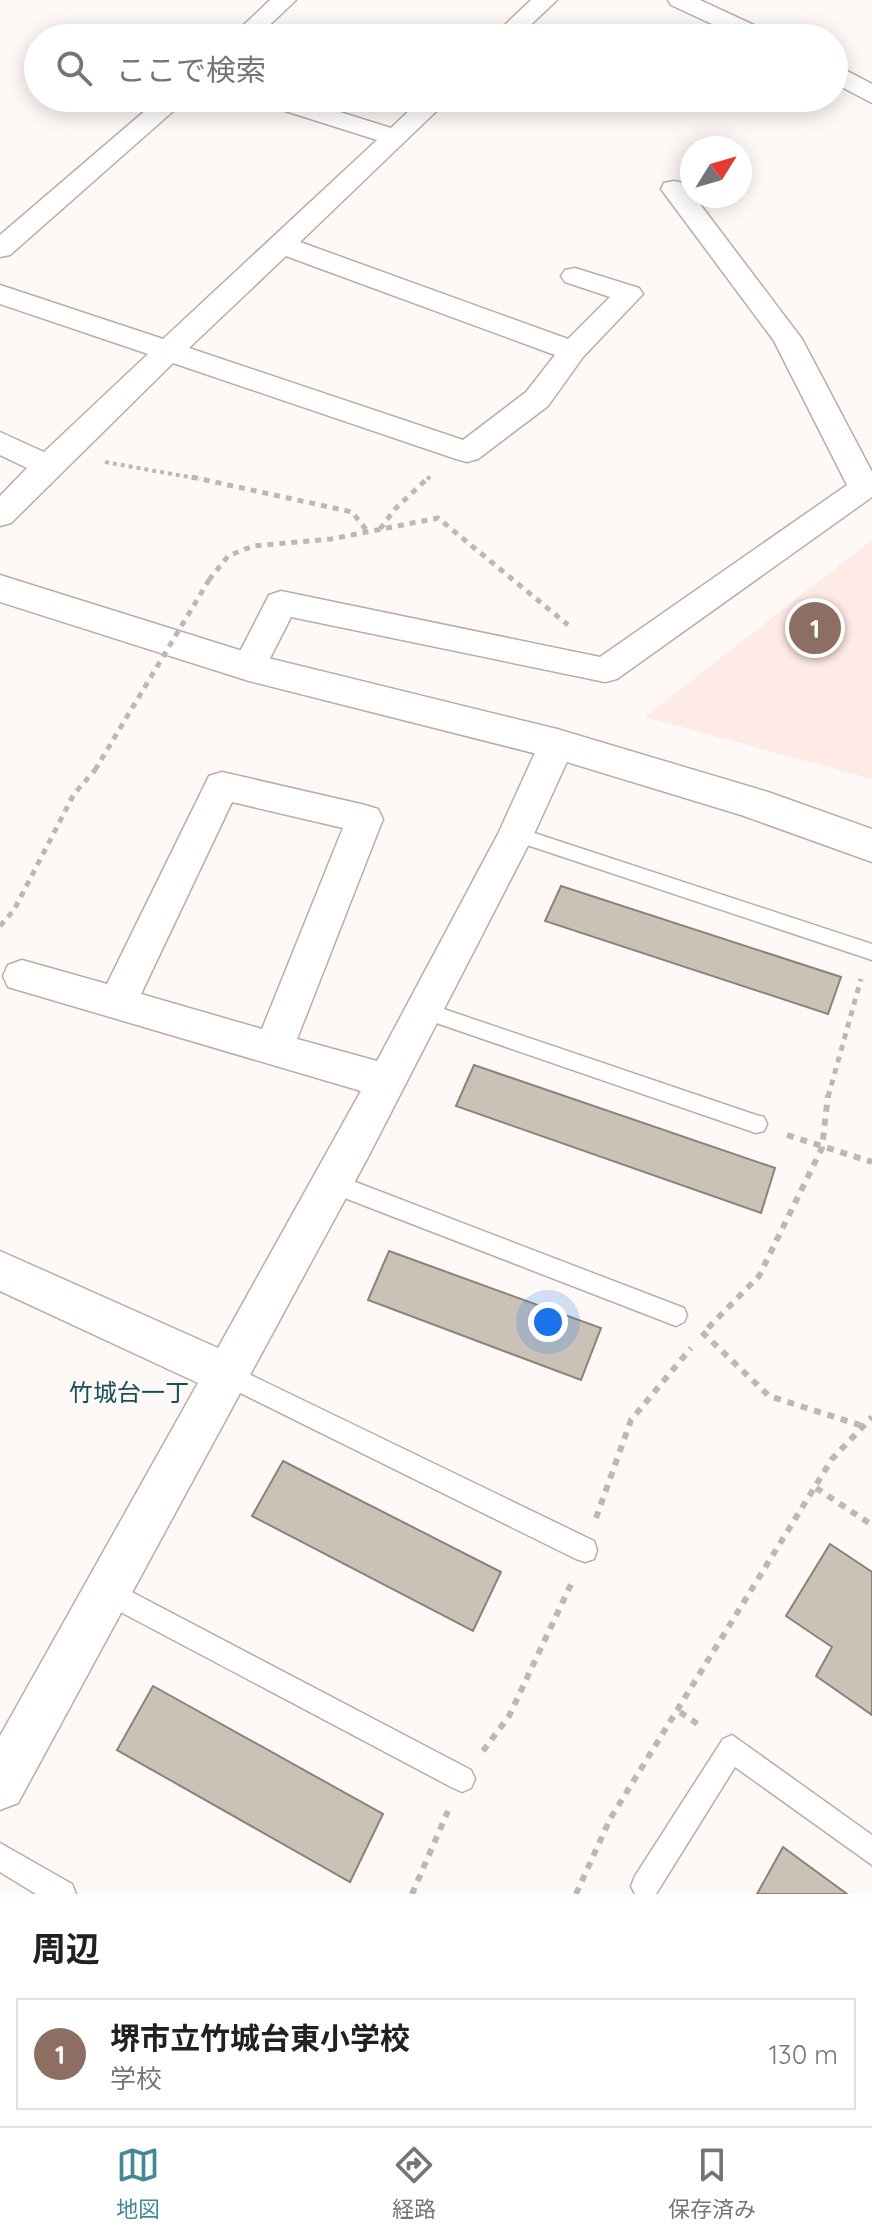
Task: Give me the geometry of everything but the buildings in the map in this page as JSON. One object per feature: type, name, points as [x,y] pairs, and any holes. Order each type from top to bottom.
[{"type":"street","points":[[257,24],[284,0]]},
{"type":"street","points":[[518,24],[545,0]]},
{"type":"street","points":[[680,0],[732,24]]},
{"type":"street","points":[[848,80],[872,95]]},
{"type":"street","points":[[0,249],[159,112]]},
{"type":"street","points":[[314,112],[394,137]]},
{"type":"street","points":[[0,515],[47,466],[422,112]]},
{"type":"street","points":[[249,667],[281,603],[605,670],[868,485],[787,339],[674,189]]},
{"type":"street","points":[[280,244],[573,351]]},
{"type":"street","points":[[0,294],[467,452],[537,399],[573,351],[629,294],[575,276]]},
{"type":"street","points":[[0,442],[47,466]]},
{"type":"street","points":[[0,588],[249,667],[557,744],[753,803],[872,846]]},
{"type":"street","points":[[0,1785],[387,1081],[516,834],[557,744]]},
{"type":"street","points":[[117,1003],[222,786],[365,819],[274,1048]]},
{"type":"street","points":[[22,976],[387,1081]]},
{"type":"street","points":[[0,1270],[226,1374]]},
{"type":"lane","points":[[516,834],[870,951]]},
{"type":"lane","points":[[423,1010],[756,1124]]},
{"type":"lane","points":[[332,1183],[676,1315]]},
{"type":"lane","points":[[226,1374],[585,1550]]},
{"type":"lane","points":[[107,1591],[462,1779]]},
{"type":"lane","points":[[645,1886],[732,1748],[872,1852]]},
{"type":"lane","points":[[0,1857],[62,1894]]},
{"type":"path","points":[[380,529],[395,509],[432,477],[451,447]]},
{"type":"path","points":[[106,462],[148,467],[294,504],[352,512],[368,532]]},
{"type":"path","points":[[0,926],[14,910],[74,794],[95,770],[209,580],[228,556],[253,546],[331,539],[438,518],[616,663]]},
{"type":"path","points":[[412,1894],[462,1779],[509,1716],[585,1550],[631,1420],[703,1333],[759,1276],[822,1148],[827,1099],[870,951]]},
{"type":"path","points":[[756,1124],[872,1162]]},
{"type":"path","points":[[676,1315],[703,1333],[769,1396],[863,1426]]},
{"type":"path","points":[[576,1894],[610,1819],[832,1459],[872,1417]]},
{"type":"path","points":[[816,1488],[872,1525]]},
{"type":"shaded area","points":[[872,540],[872,779],[645,717]]},
{"type":"place","name":"堺市立竹城台東小学校","points":[[815,628]]},
{"type":"district","name":"竹城台一丁","points":[[129,1393]]}]
